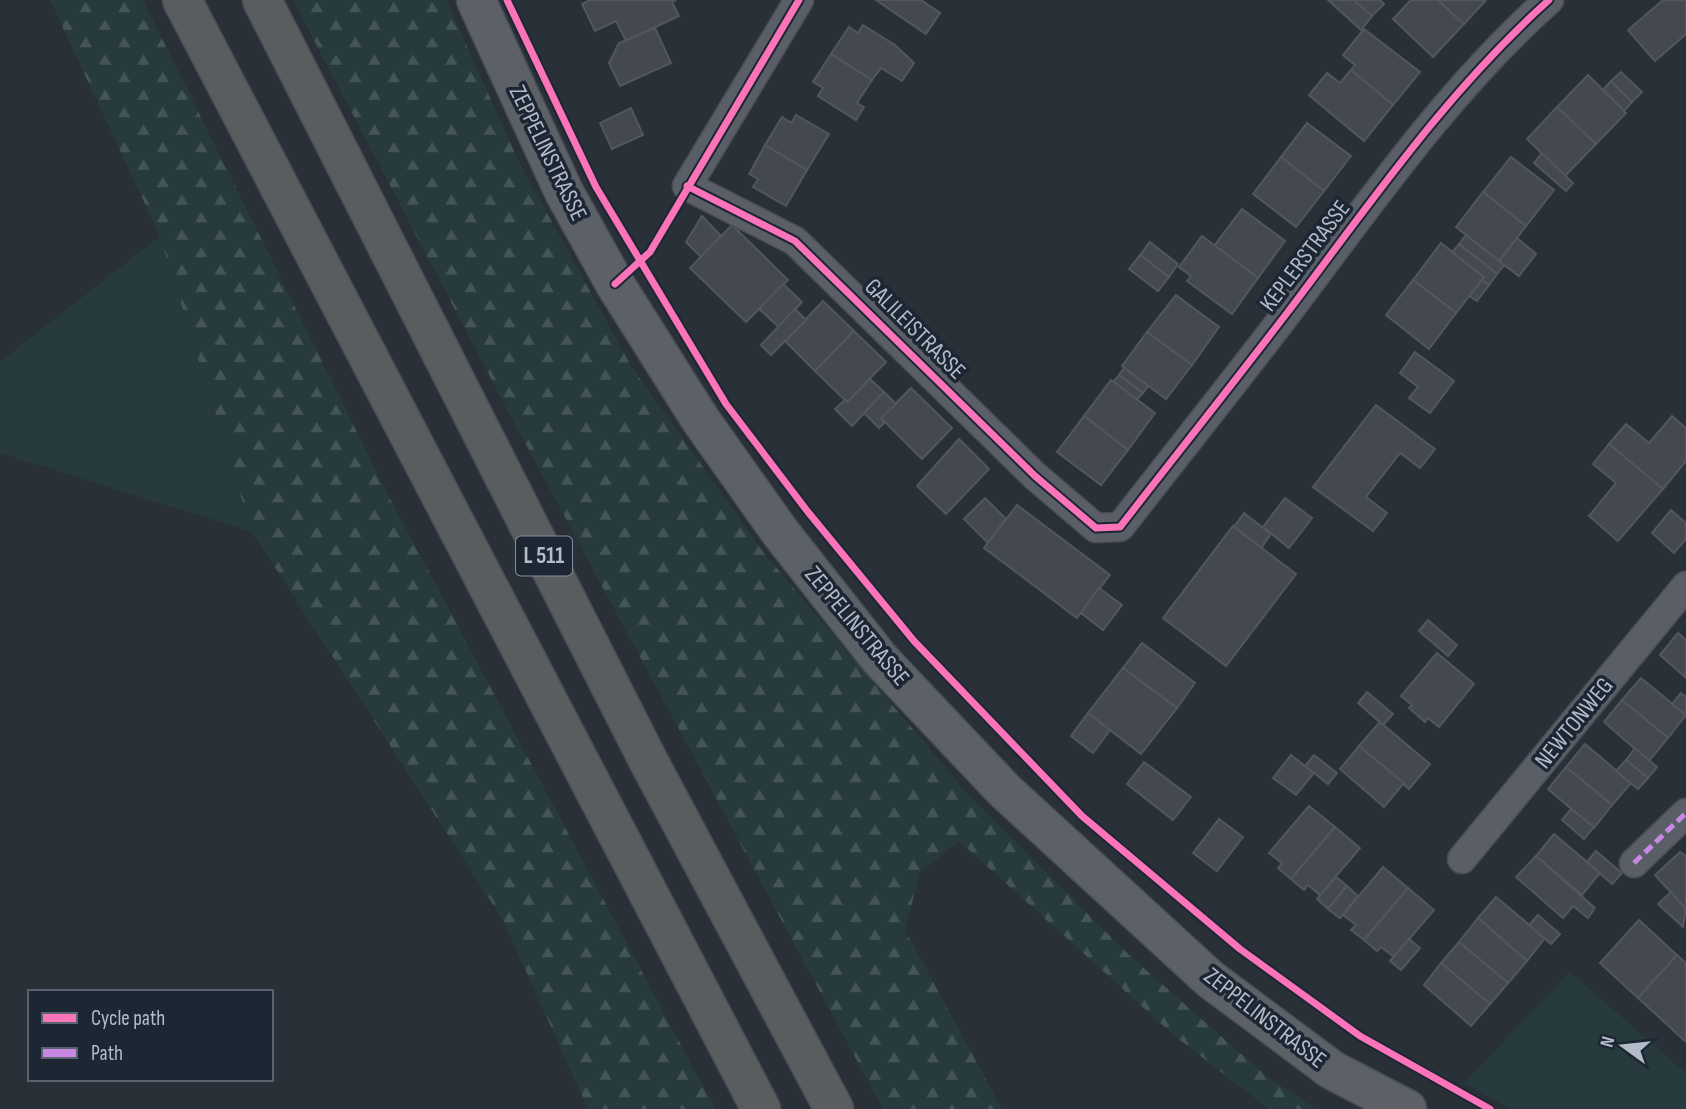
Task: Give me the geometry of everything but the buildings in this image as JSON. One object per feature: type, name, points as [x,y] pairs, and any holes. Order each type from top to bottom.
[{"type":"highway","name":"L 511","points":[[183,0],[761,1109]]},
{"type":"highway","name":"L 511","points":[[262,0],[650,764],[834,1109]]},
{"type":"main road","name":"ZEPPELINSTRASSE","points":[[475,0],[564,192],[615,284],[708,431],[780,532],[880,659],[1003,790],[1210,979],[1332,1070],[1407,1109]]},
{"type":"main road","points":[[1332,1070],[1375,1109]]},
{"type":"street","name":"GALILEISTRASSE","points":[[799,0],[687,187],[795,241],[1035,475],[1096,528]]},
{"type":"street","name":"KEPLERSTRASSE","points":[[1096,528],[1120,527],[1287,313],[1380,188],[1472,79],[1549,0]]},
{"type":"street","name":"NEWTONWEG","points":[[1462,859],[1686,586]]},
{"type":"street","points":[[1634,863],[1686,813]]},
{"type":"green space","points":[[50,0],[143,0],[390,499],[715,1109],[588,1109],[503,920],[252,532],[160,236]]},
{"type":"green space","points":[[293,0],[446,0],[520,164],[630,364],[763,552],[965,791],[1129,955],[1266,1076],[1316,1109],[1269,1109],[1176,1037],[959,841],[920,872],[905,930],[1002,1109],[883,1109],[508,411]]},
{"type":"green space","points":[[160,236],[252,532],[0,453],[0,362]]},
{"type":"green space","points":[[1570,972],[1686,1073],[1686,1109],[1511,1109],[1464,1083]]},
{"type":"marked path","points":[[1634,863],[1686,813]]},
{"type":"cycle path","points":[[507,0],[596,187],[726,404],[808,512],[914,641],[1082,816],[1240,949],[1360,1036],[1490,1109]]},
{"type":"cycle path","points":[[615,284],[650,252],[799,0]]},
{"type":"cycle path","points":[[687,186],[795,241],[1035,476],[1096,528],[1120,527],[1410,150],[1477,72],[1549,0]]}]
